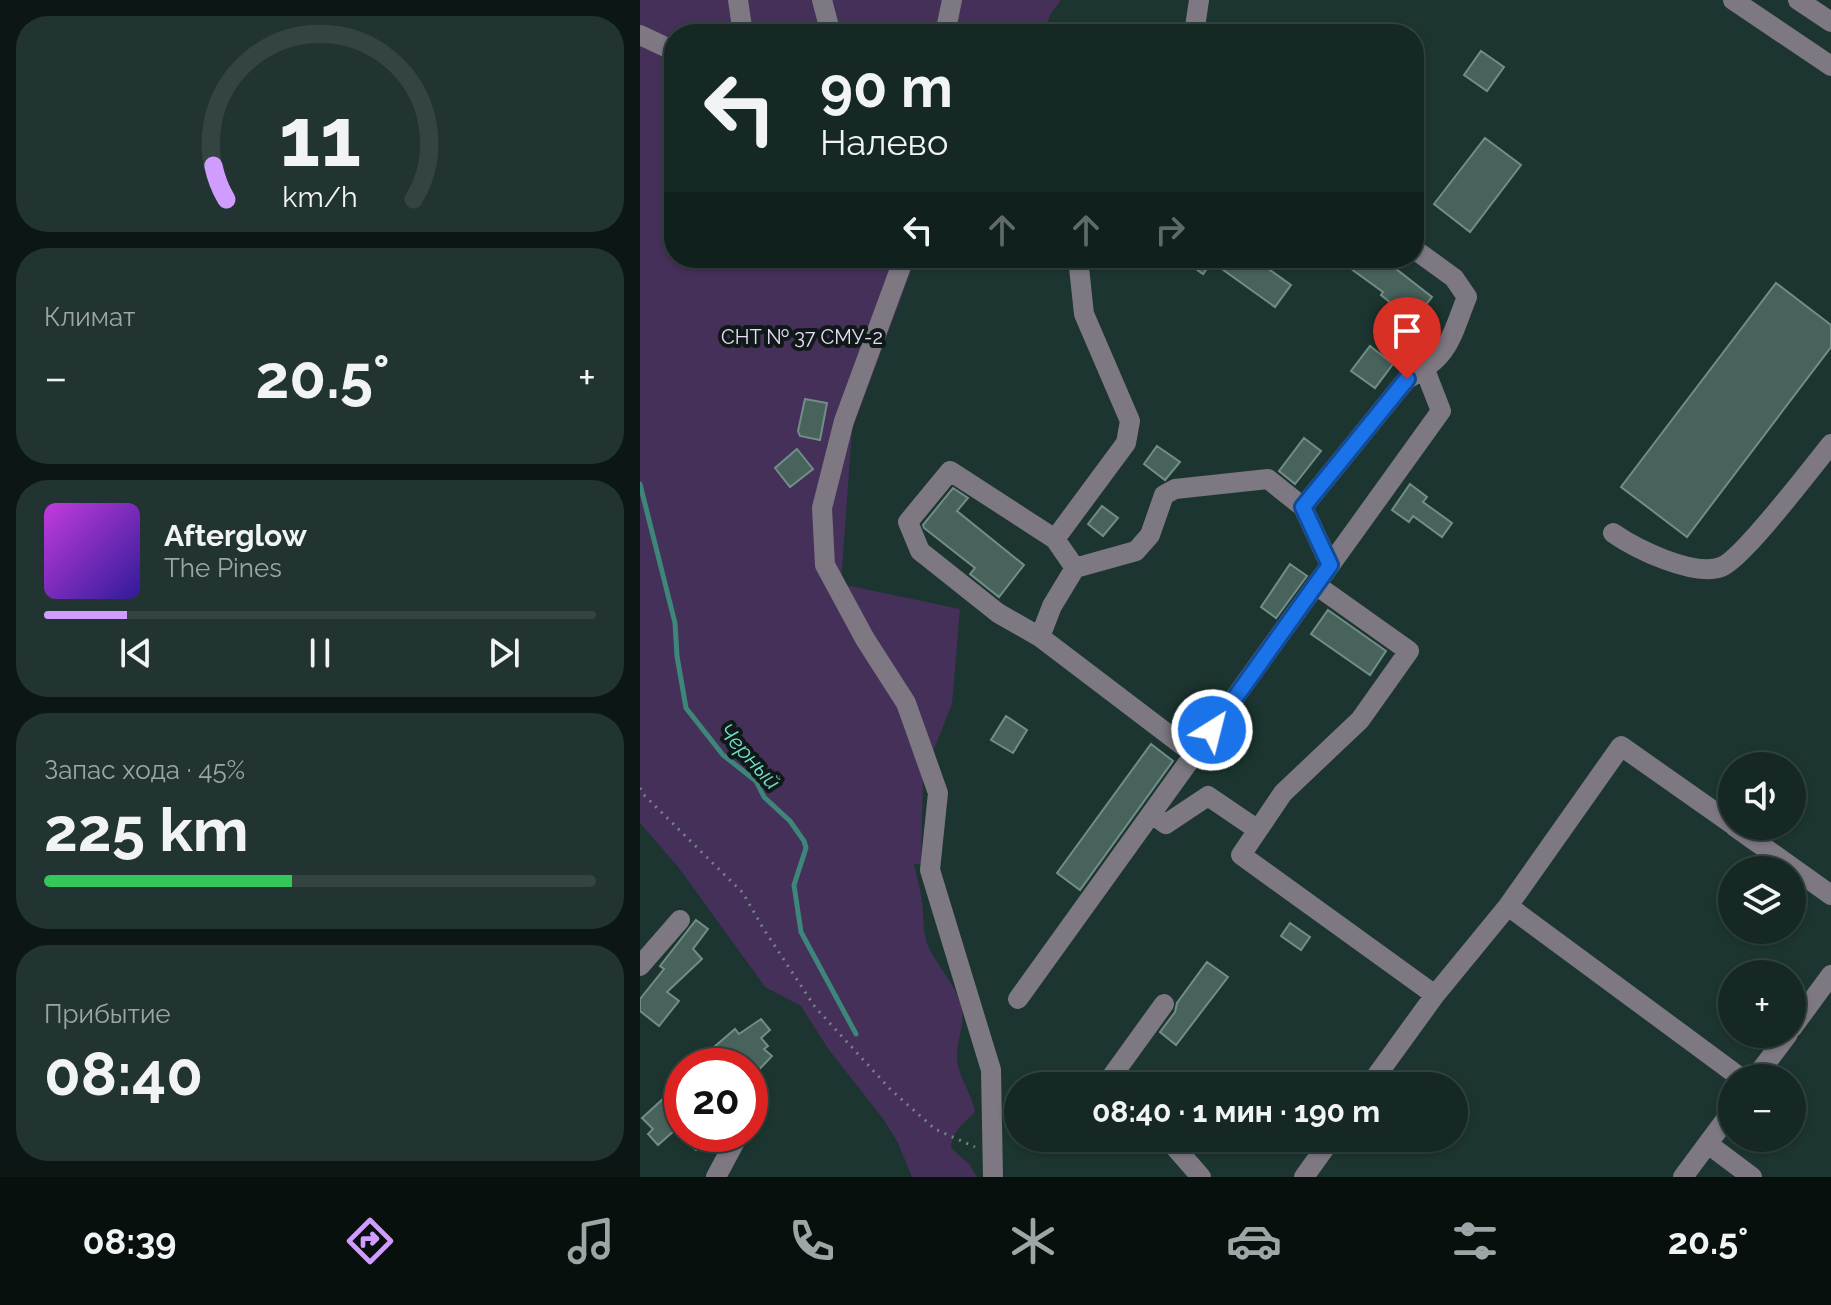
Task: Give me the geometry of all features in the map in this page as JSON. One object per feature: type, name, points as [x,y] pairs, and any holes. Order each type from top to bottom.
[{"type":"street","points":[[738,0],[742,24]]},
{"type":"street","points":[[822,0],[828,24]]},
{"type":"street","points":[[947,24],[952,0]]},
{"type":"street","points":[[1195,24],[1199,0]]},
{"type":"street","points":[[1733,0],[1831,66]]},
{"type":"street","points":[[1798,0],[1831,22]]},
{"type":"street","points":[[640,35],[664,48]]},
{"type":"street","points":[[640,51],[664,53]]},
{"type":"street","points":[[1303,507],[1407,379],[1425,370],[1444,352],[1467,297],[1454,278],[1424,256]]},
{"type":"street","points":[[900,268],[844,421],[822,508],[825,565],[865,639],[906,703],[938,793],[930,870],[991,1070],[993,1177]]},
{"type":"street","points":[[1055,539],[1126,443],[1130,421],[1084,314],[1079,268]]},
{"type":"street","points":[[1018,999],[1441,411],[1425,370]]},
{"type":"street","points":[[1613,533],[1629,545],[1700,571],[1724,567],[1766,524],[1831,444]]},
{"type":"street","points":[[1075,568],[1055,539],[950,471],[908,522],[920,551],[998,613],[1040,637],[1194,754]]},
{"type":"street","points":[[1040,637],[1052,606],[1075,568],[1136,551],[1150,535],[1164,495],[1175,489],[1268,479],[1303,507],[1330,565]]},
{"type":"street","points":[[1316,585],[1409,651],[1360,720],[1283,793],[1241,855],[1435,995]]},
{"type":"street","points":[[1379,1072],[1435,995],[1508,906],[1621,746],[1718,814]]},
{"type":"street","points":[[1152,814],[1166,824],[1208,796],[1258,830]]},
{"type":"street","points":[[1754,840],[1831,895]]},
{"type":"street","points":[[1508,906],[1722,1064]]},
{"type":"street","points":[[640,966],[680,920]]},
{"type":"street","points":[[1806,1009],[1831,975]]},
{"type":"street","points":[[1115,1072],[1164,1004]]},
{"type":"street","points":[[1683,1177],[1718,1130]]},
{"type":"street","points":[[1708,1144],[1752,1177]]},
{"type":"street","points":[[716,1177],[729,1152]]},
{"type":"street","points":[[1179,1152],[1201,1177]]},
{"type":"street","points":[[1304,1177],[1322,1152]]},
{"type":"path","points":[[640,788],[743,893],[815,1007],[891,1090],[935,1129],[993,1156]]},
{"type":"green space","name":"СНТ № 37 СМУ-2","points":[[640,0],[1061,0],[1047,24],[664,24],[664,268],[912,268],[852,430],[841,584],[960,609],[952,704],[923,777],[921,864],[914,864],[927,944],[961,1004],[957,1058],[975,1112],[956,1132],[951,1148],[969,1164],[977,1177],[912,1177],[898,1143],[884,1120],[829,1050],[801,1006],[765,987],[679,868],[640,823]]},
{"type":"building","points":[[1481,51],[1504,67],[1487,91],[1464,75]]},
{"type":"building","points":[[1485,138],[1521,165],[1470,232],[1434,204]]},
{"type":"building","points":[[1220,268],[1267,268],[1291,285],[1275,307]]},
{"type":"building","points":[[1350,268],[1395,268],[1432,297],[1413,321],[1381,295],[1383,292]]},
{"type":"building","points":[[1776,283],[1831,325],[1831,347],[1687,537],[1621,487]]},
{"type":"building","points":[[1370,346],[1393,364],[1375,388],[1351,371]]},
{"type":"building","points":[[805,399],[827,403],[820,440],[800,436],[798,431]]},
{"type":"building","points":[[1304,438],[1321,451],[1295,484],[1279,471]]},
{"type":"building","points":[[1157,446],[1180,462],[1165,480],[1144,464]]},
{"type":"building","points":[[797,449],[813,469],[790,487],[775,468]]},
{"type":"building","points":[[1410,484],[1427,497],[1423,502],[1452,523],[1442,537],[1413,516],[1409,522],[1392,510]]},
{"type":"building","points":[[953,488],[968,498],[957,511],[1024,565],[999,597],[970,574],[975,568],[924,528],[923,525]]},
{"type":"building","points":[[1102,506],[1118,518],[1103,536],[1088,524]]},
{"type":"building","points":[[1290,564],[1307,576],[1276,618],[1261,607]]},
{"type":"building","points":[[1328,610],[1386,651],[1370,675],[1311,634]]},
{"type":"building","points":[[1006,716],[1027,730],[1013,753],[991,740]]},
{"type":"building","points":[[1151,744],[1173,761],[1080,890],[1057,873]]},
{"type":"building","points":[[696,920],[708,929],[693,949],[702,959],[667,992],[679,1001],[659,1026],[640,1011],[640,999],[664,969],[660,966]]},
{"type":"building","points":[[1290,923],[1310,937],[1301,950],[1281,936]]},
{"type":"building","points":[[1207,962],[1228,977],[1176,1045],[1160,1032]]},
{"type":"building","points":[[761,1019],[770,1030],[761,1038],[768,1046],[713,1048],[735,1029],[739,1034]]},
{"type":"building","points":[[664,1098],[664,1140],[658,1145],[648,1134],[653,1129],[642,1118]]},
{"type":"waterway","name":"Черный","points":[[640,484],[675,623],[686,708],[723,755],[756,781],[764,797],[790,821],[804,841],[806,848],[794,885],[801,932],[856,1034]]},
{"type":"route","points":[[1212,730],[1330,565],[1303,507],[1407,379]]}]
